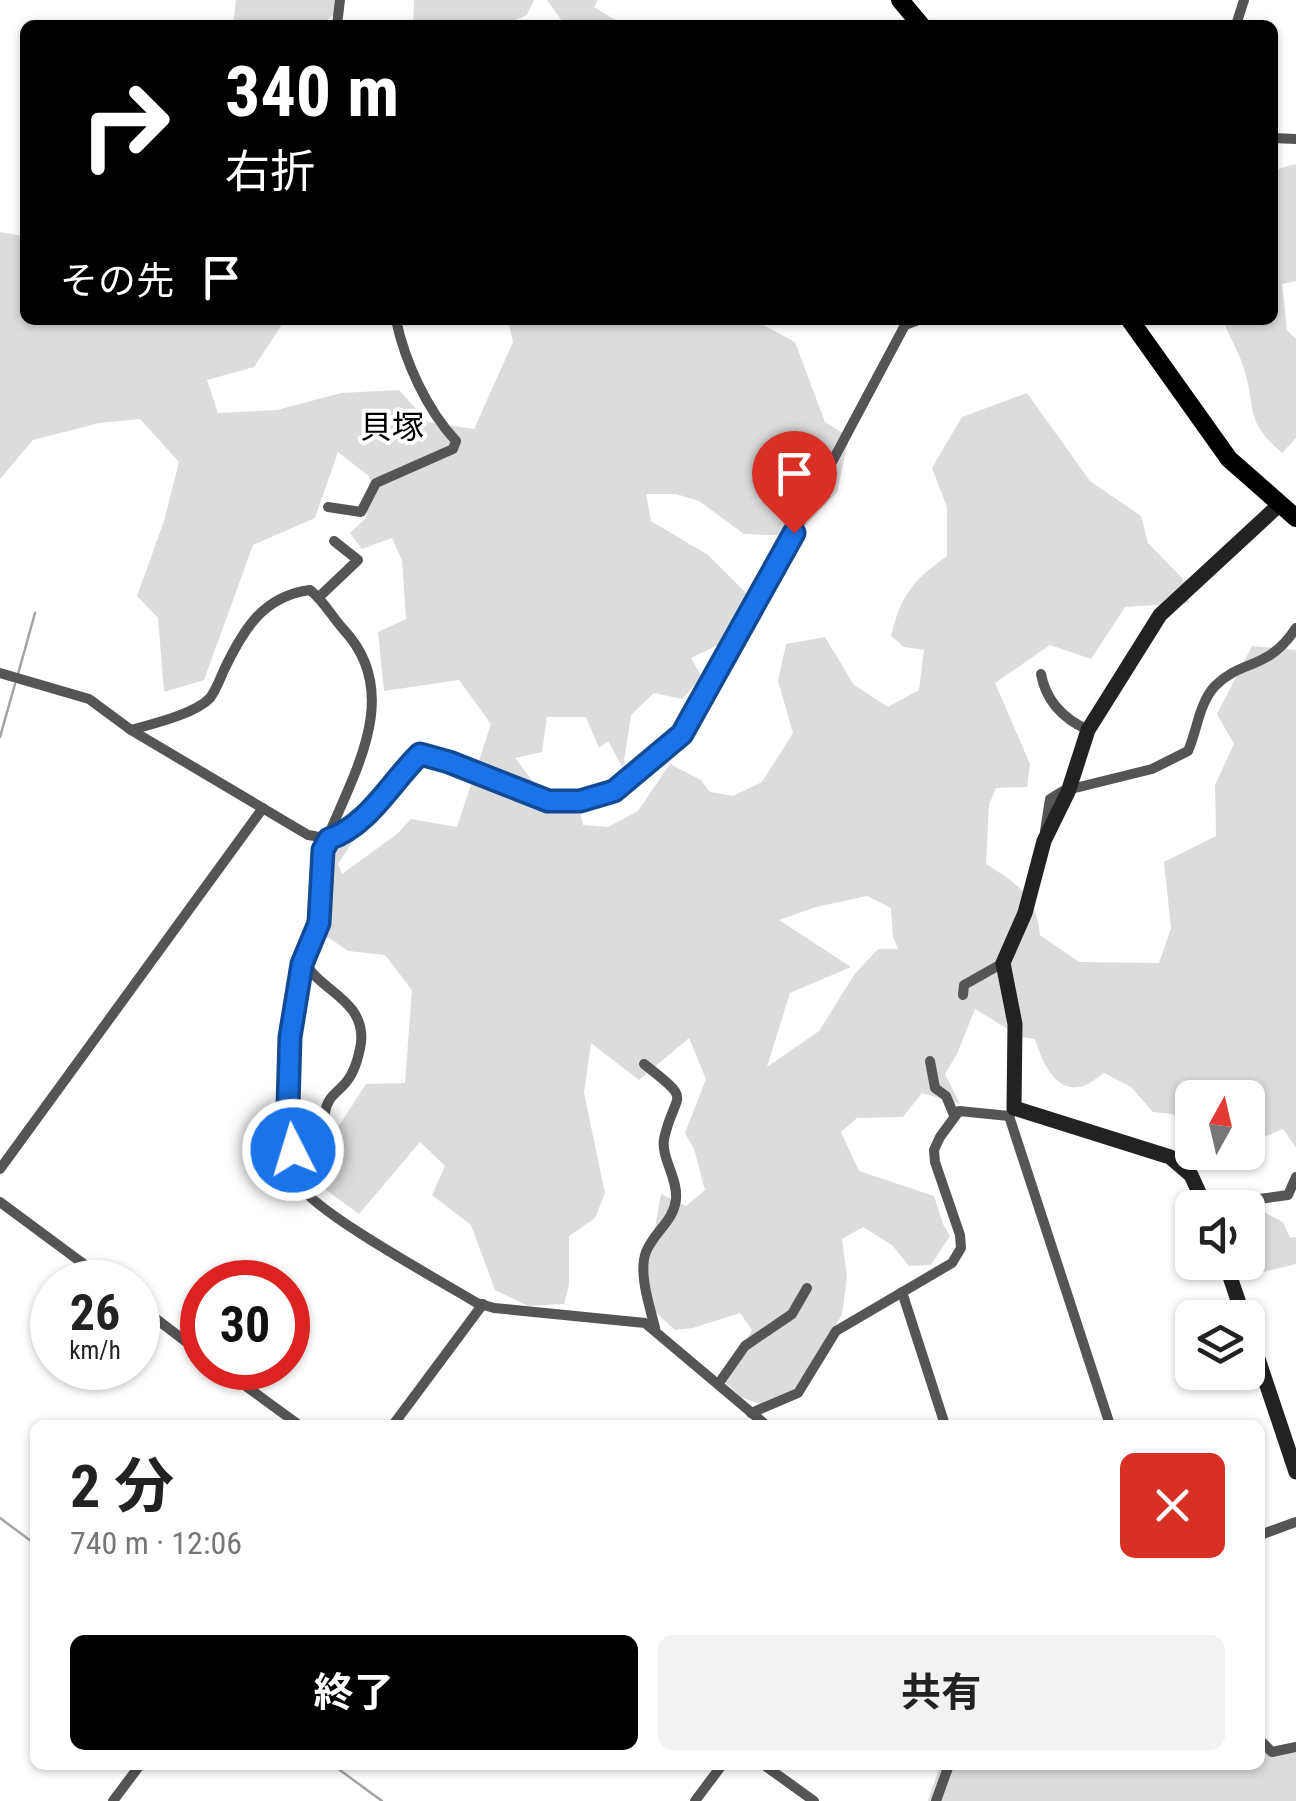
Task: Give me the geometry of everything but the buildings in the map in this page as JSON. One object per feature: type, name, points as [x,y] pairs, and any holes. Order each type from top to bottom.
[{"type":"main road","points":[[900,0],[917,20]]},
{"type":"main road","points":[[1134,325],[1229,459],[1296,518]]},
{"type":"street","points":[[328,507],[361,512],[376,483],[453,448],[456,442],[442,427],[402,348],[397,325]]},
{"type":"street","points":[[0,674],[89,699],[130,730],[308,835],[329,839],[342,835],[371,810],[420,754],[548,801],[566,803],[614,791],[682,734],[758,601],[904,325]]},
{"type":"street","points":[[1108,1420],[1012,1112],[1016,1024],[1003,963],[1025,913],[1044,841],[1068,792],[1088,730],[1152,624],[1279,505]]},
{"type":"street","points":[[319,597],[358,560],[334,541]]},
{"type":"street","points":[[130,730],[188,712],[212,696],[238,647],[242,631],[276,598],[310,590],[319,597],[360,649],[374,699],[360,766],[323,850],[319,923],[305,958],[288,1058],[288,1106],[300,1185],[313,1200],[348,1225],[483,1304],[645,1323],[761,1420]]},
{"type":"street","points":[[1068,792],[1152,769],[1188,751],[1206,697],[1214,687],[1269,658],[1286,644],[1296,628]]},
{"type":"street","points":[[1041,674],[1044,690],[1066,720],[1088,730]]},
{"type":"street","points":[[0,1169],[262,808]]},
{"type":"street","points":[[305,958],[315,976],[332,987],[356,1016],[360,1029],[361,1042],[350,1078],[330,1096],[325,1112]]},
{"type":"street","points":[[963,995],[964,984],[1003,963]]},
{"type":"street","points":[[930,1061],[935,1088],[946,1096],[954,1115]]},
{"type":"street","points":[[644,1064],[673,1087],[678,1104],[664,1141],[675,1178],[676,1198],[672,1215],[646,1252],[647,1293],[655,1329]]},
{"type":"street","points":[[752,1412],[798,1394],[836,1330],[952,1263],[961,1248],[960,1235],[934,1150],[960,1111],[1012,1112],[1170,1156],[1191,1175],[1198,1190]]},
{"type":"street","points":[[1265,1198],[1288,1195],[1296,1177]]},
{"type":"street","points":[[0,1202],[78,1260]]},
{"type":"street","points":[[719,1382],[745,1346],[792,1314],[808,1288]]},
{"type":"street","points":[[902,1292],[943,1420]]},
{"type":"street","points":[[397,1420],[483,1304]]},
{"type":"street","points":[[160,1322],[180,1337]]},
{"type":"street","points":[[1265,1380],[1296,1472]]},
{"type":"street","points":[[251,1390],[292,1420]]},
{"type":"street","points":[[1265,1533],[1296,1522]]},
{"type":"street","points":[[1265,1745],[1272,1752],[1296,1747]]},
{"type":"street","points":[[113,1801],[136,1770]]},
{"type":"street","points":[[695,1801],[718,1770]]},
{"type":"street","points":[[771,1770],[814,1801]]},
{"type":"street","points":[[936,1801],[947,1770]]},
{"type":"shaded area","points":[[236,0],[336,0],[336,13],[328,20],[234,20]]},
{"type":"shaded area","points":[[414,0],[534,0],[527,15],[515,20],[413,20]]},
{"type":"shaded area","points":[[547,0],[598,0],[594,7],[616,20],[561,20]]},
{"type":"shaded area","points":[[1296,164],[1296,281],[1282,284],[1287,330],[1296,339],[1296,438],[1282,453],[1256,422],[1243,366],[1226,325],[1278,325],[1280,168]]},
{"type":"shaded area","points":[[0,232],[20,236],[20,325],[282,325],[254,367],[207,380],[218,413],[277,410],[341,393],[399,390],[428,422],[474,429],[513,342],[509,325],[763,325],[795,342],[825,422],[849,437],[837,492],[796,536],[744,534],[699,501],[676,494],[646,494],[651,521],[708,555],[746,593],[737,636],[691,658],[702,677],[682,699],[654,693],[631,715],[623,768],[608,741],[599,748],[586,717],[547,717],[542,752],[515,758],[544,796],[565,798],[580,813],[583,825],[608,827],[638,811],[670,764],[701,780],[710,792],[733,796],[762,782],[793,733],[778,681],[786,644],[825,637],[854,685],[888,707],[919,690],[924,650],[904,647],[891,636],[910,590],[947,556],[947,507],[932,468],[962,417],[1027,393],[1090,481],[1141,516],[1148,543],[1183,579],[1189,603],[1125,607],[1091,659],[1050,645],[995,683],[1030,764],[1027,787],[996,788],[989,805],[986,864],[1024,892],[1035,911],[1040,935],[1079,962],[1159,963],[1171,928],[1164,862],[1216,836],[1215,785],[1234,744],[1217,714],[1252,646],[1296,650],[1296,1148],[1283,1129],[1265,1136],[1265,1080],[1175,1080],[1175,1116],[1153,1112],[1131,1087],[1104,1073],[1083,1086],[1065,1085],[1051,1073],[1035,1039],[1021,1037],[975,1009],[945,1074],[960,1104],[922,1093],[903,1117],[857,1118],[841,1132],[859,1171],[934,1196],[950,1236],[931,1265],[909,1266],[892,1245],[863,1227],[842,1239],[847,1277],[842,1315],[793,1391],[760,1404],[740,1397],[724,1380],[752,1330],[740,1313],[675,1330],[642,1300],[661,1194],[686,1206],[705,1190],[694,1149],[685,1133],[706,1079],[689,1038],[639,1080],[591,1043],[584,1093],[605,1193],[595,1218],[569,1236],[569,1285],[564,1304],[528,1306],[495,1290],[471,1225],[432,1195],[445,1166],[420,1142],[359,1214],[322,1187],[320,1155],[366,1084],[405,1083],[412,990],[385,955],[348,951],[329,938],[305,937],[311,863],[321,829],[346,822],[358,833],[338,864],[342,874],[397,834],[411,819],[457,827],[491,724],[459,680],[384,691],[378,632],[406,619],[402,560],[392,538],[362,549],[350,533],[366,518],[370,477],[338,452],[315,518],[253,545],[204,680],[164,692],[158,618],[137,596],[164,521],[179,462],[140,419],[99,423],[33,440],[0,479]],"holes":[[[867,896],[891,908],[898,949],[878,949],[854,975],[819,1031],[767,1067],[790,993],[851,967],[779,920]]]},
{"type":"shaded area","points":[[1265,1213],[1283,1222],[1290,1238],[1296,1237],[1296,1264],[1265,1272]]},
{"type":"shaded area","points":[[1265,1743],[1282,1753],[1296,1743],[1296,1801],[928,1801],[938,1770],[1265,1770]]},
{"type":"waterway","points":[[18,674],[35,613]]},
{"type":"waterway","points":[[0,737],[15,684]]},
{"type":"waterway","points":[[0,1518],[30,1540]]},
{"type":"waterway","points":[[340,1770],[382,1801]]},
{"type":"district","name":"貝塚","points":[[392,427]]},
{"type":"route","points":[[293,1150],[288,1106],[290,1037],[302,964],[319,923],[320,872],[329,839],[342,835],[371,810],[420,754],[548,801],[580,801],[614,791],[682,734],[794,533]]}]
